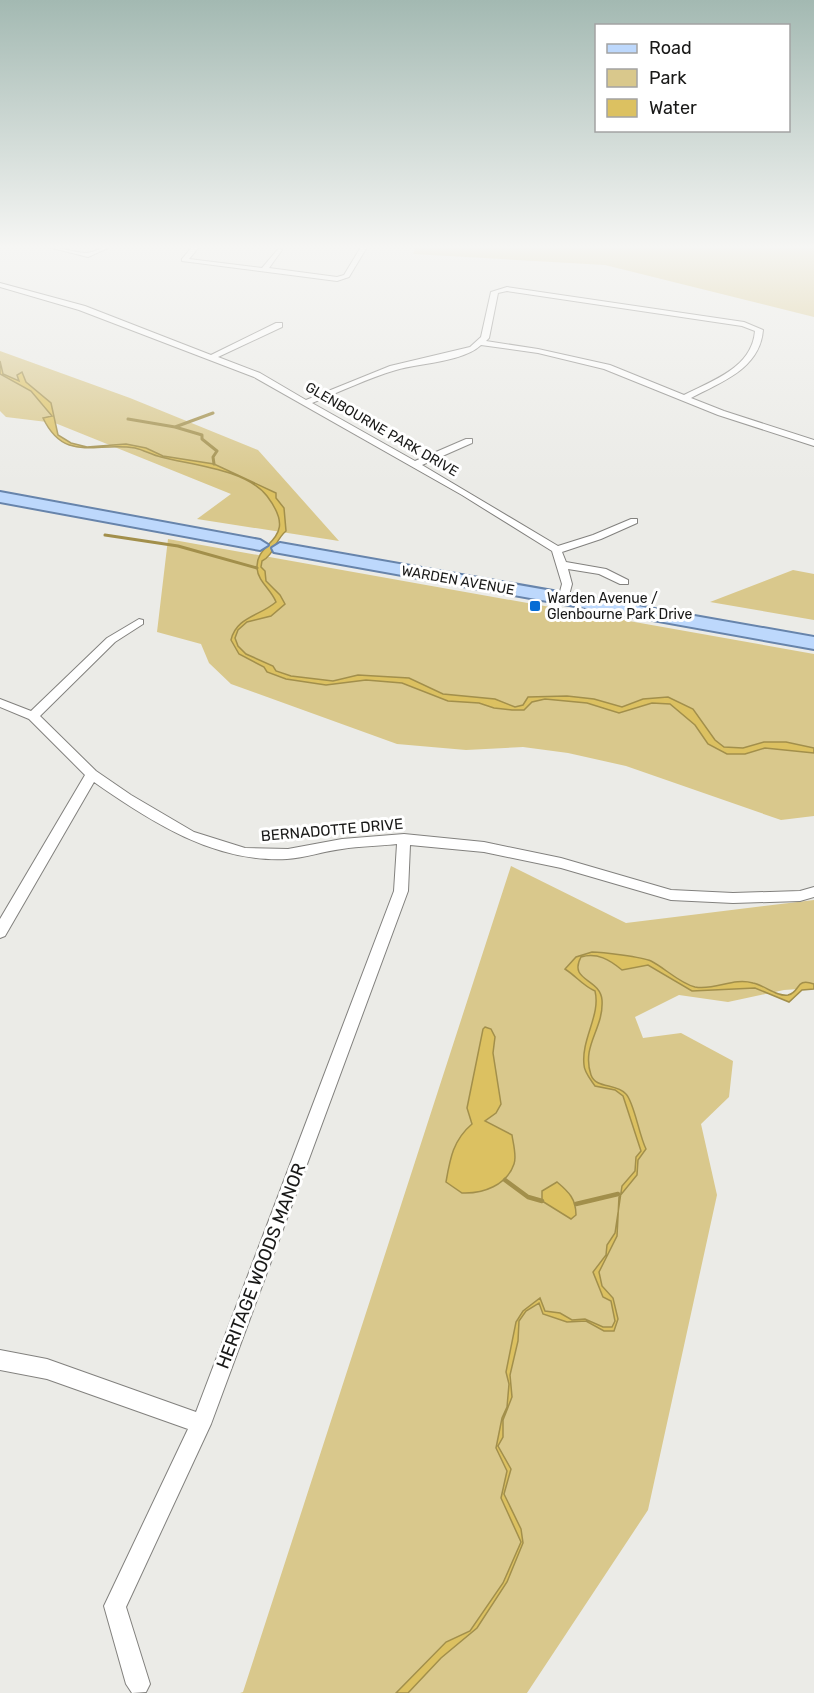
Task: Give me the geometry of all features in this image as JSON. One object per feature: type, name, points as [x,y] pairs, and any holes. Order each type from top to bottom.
[{"type":"main road","points":[[0,497],[260,545]]},
{"type":"main road","name":"WARDEN AVENUE","points":[[280,548],[814,644]]},
{"type":"street","name":"GLENBOURNE PARK DRIVE","points":[[131,326],[257,375],[465,493],[557,550]]},
{"type":"street","points":[[213,357],[277,326]]},
{"type":"street","points":[[481,343],[489,326]]},
{"type":"street","points":[[685,398],[741,366],[757,345],[759,330],[749,326]]},
{"type":"street","points":[[305,403],[393,368],[450,356],[481,343],[580,360],[814,443]]},
{"type":"street","points":[[413,465],[469,441]]},
{"type":"street","points":[[563,599],[567,584],[557,550],[597,537],[634,521]]},
{"type":"street","points":[[562,565],[602,571],[624,582]]},
{"type":"street","points":[[33,717],[111,640],[139,622]]},
{"type":"street","name":"BERNADOTTE DRIVE","points":[[0,703],[33,717],[92,774],[126,798],[189,835],[245,854],[288,854],[342,844],[404,839],[484,847],[561,863],[671,895],[733,898],[800,896],[814,892]]},
{"type":"street","points":[[0,932],[92,774]]},
{"type":"street","name":"HERITAGE WOODS MANOR","points":[[138,1684],[115,1606],[201,1424],[401,891],[404,839]]},
{"type":"street","points":[[0,1360],[47,1369],[201,1424]]},
{"type":"green space","points":[[0,351],[130,398],[258,450],[339,541],[197,519],[231,494],[55,423],[6,417],[0,411]]},
{"type":"green space","points":[[168,539],[814,654],[814,816],[781,820],[626,766],[568,753],[523,747],[466,750],[397,744],[231,684],[209,663],[201,644],[157,632]]},
{"type":"green space","points":[[793,570],[814,574],[814,620],[710,602]]},
{"type":"green space","points":[[511,866],[626,923],[814,900],[814,988],[784,990],[728,1002],[679,995],[635,1017],[643,1038],[681,1033],[733,1061],[729,1097],[701,1124],[717,1195],[648,1510],[527,1693],[240,1693],[243,1692]]},
{"type":"water","points":[[0,361],[3,374],[19,381],[17,375],[22,372],[26,382],[51,403],[58,435],[71,443],[87,447],[126,444],[146,448],[163,456],[214,464],[276,493],[276,498],[284,508],[286,531],[262,561],[261,567],[265,571],[266,581],[280,595],[285,604],[271,616],[247,622],[238,630],[235,638],[238,646],[246,654],[273,666],[276,671],[291,676],[333,681],[358,675],[409,678],[443,694],[495,699],[515,707],[523,705],[528,697],[567,696],[594,699],[622,707],[643,699],[668,697],[693,709],[715,740],[724,747],[743,748],[764,742],[786,742],[814,748],[814,753],[765,748],[745,754],[727,754],[708,744],[695,725],[670,704],[652,703],[619,713],[587,703],[545,699],[532,702],[524,710],[512,710],[479,703],[448,701],[402,683],[366,680],[326,685],[286,679],[267,672],[264,667],[239,654],[231,640],[238,626],[276,602],[257,568],[262,551],[274,538],[280,522],[267,496],[246,480],[217,469],[161,457],[135,448],[83,448],[61,441],[43,418],[52,416],[31,391],[0,374]]},
{"type":"water","points":[[592,952],[651,961],[683,982],[695,987],[746,982],[757,984],[775,993],[788,995],[804,982],[814,984],[814,989],[802,990],[789,1002],[755,988],[692,991],[648,965],[622,970],[603,958],[581,957],[578,965],[579,971],[596,987],[602,1000],[600,1020],[589,1055],[591,1075],[597,1082],[617,1088],[629,1098],[646,1149],[638,1160],[637,1175],[621,1195],[622,1186],[635,1171],[636,1157],[641,1151],[623,1096],[615,1090],[595,1086],[585,1070],[585,1046],[595,1009],[595,991],[565,969],[576,957]]},
{"type":"water","points":[[485,1027],[491,1029],[495,1037],[493,1053],[501,1104],[496,1113],[485,1121],[512,1135],[515,1161],[511,1171],[500,1183],[486,1190],[462,1193],[446,1182],[456,1143],[472,1124],[467,1108]]},
{"type":"water","points":[[557,1182],[573,1200],[576,1215],[571,1219],[542,1201],[542,1191]]},
{"type":"water","points":[[618,1211],[617,1236],[599,1272],[602,1286],[613,1298],[618,1319],[614,1331],[604,1331],[586,1321],[567,1322],[543,1314],[539,1303],[526,1311],[519,1321],[518,1341],[510,1375],[512,1397],[503,1420],[503,1437],[498,1446],[511,1469],[504,1494],[521,1529],[523,1543],[507,1582],[477,1628],[441,1658],[408,1693],[396,1693],[446,1642],[470,1631],[503,1583],[521,1542],[501,1498],[507,1471],[496,1448],[502,1418],[507,1407],[509,1384],[506,1372],[516,1322],[523,1311],[540,1298],[545,1311],[560,1313],[572,1320],[585,1319],[603,1327],[612,1327],[615,1321],[611,1301],[603,1297],[593,1272],[606,1255],[607,1245],[615,1233]]},
{"type":"waterway","points":[[175,427],[213,413]]},
{"type":"waterway","points":[[128,419],[175,427]]},
{"type":"waterway","points":[[175,427],[202,435],[202,439],[217,451],[213,457],[214,464]]},
{"type":"waterway","points":[[105,535],[178,546],[257,568]]},
{"type":"waterway","points":[[505,1180],[528,1197],[542,1201]]},
{"type":"waterway","points":[[576,1204],[618,1194]]},
{"type":"place","name":"Warden Avenue / Glenbourne Park Drive","points":[[535,606]]}]
